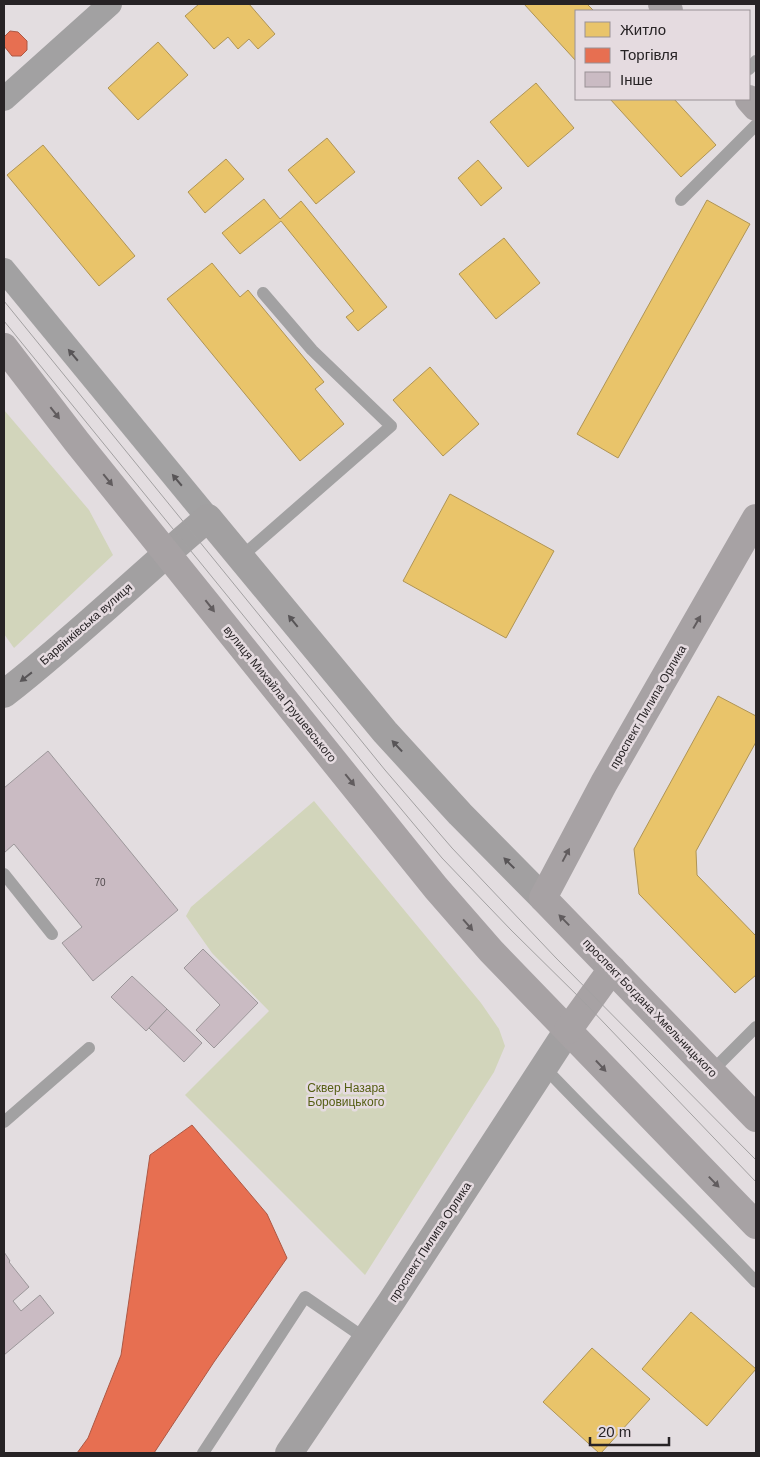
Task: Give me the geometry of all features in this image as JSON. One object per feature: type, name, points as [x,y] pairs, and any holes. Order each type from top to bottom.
[{"type":"main road","name":"вулиця Михайла Грушевського","points":[[4,347],[436,888],[491,950],[568,1030]]},
{"type":"main road","name":"проспект Пилипа Орлика","points":[[543,898],[604,783],[756,518]]},
{"type":"main road","name":"проспект Богдана Хмельницького","points":[[543,898],[756,1118]]},
{"type":"main road","points":[[612,969],[568,1030],[756,1225]]},
{"type":"street","points":[[4,99],[110,4]]},
{"type":"street","points":[[4,270],[384,732],[460,814],[543,898]]},
{"type":"street","name":"Барвінківська вулиця","points":[[4,694],[31,673],[208,518]]},
{"type":"street","name":"проспект Пилипа Орлика","points":[[289,1453],[366,1339],[568,1030]]},
{"type":"lane","points":[[680,200],[756,125]]},
{"type":"lane","points":[[241,557],[391,426],[312,350],[263,293]]},
{"type":"lane","points":[[4,874],[52,934]]},
{"type":"lane","points":[[711,1072],[756,1027]]},
{"type":"lane","points":[[4,1122],[89,1048]]},
{"type":"lane","points":[[544,1067],[707,1230],[756,1282]]},
{"type":"lane","points":[[203,1453],[305,1297],[366,1339]]},
{"type":"green space","points":[[4,410],[89,510],[113,555],[14,648],[4,634]]},
{"type":"green space","name":"Сквер Назара Боровицького","points":[[314,801],[481,1003],[499,1029],[505,1046],[494,1072],[365,1275],[185,1095],[269,1011],[212,953],[186,916],[191,907]]},
{"type":"building: Житло","points":[[199,4],[249,4],[275,34],[258,49],[249,39],[238,49],[228,37],[214,49],[185,16]]},
{"type":"building: Житло","points":[[524,4],[587,4],[593,10],[575,10],[575,60]]},
{"type":"building: Житло","points":[[158,42],[188,75],[138,120],[108,88]]},
{"type":"building: Житло","points":[[536,83],[574,128],[528,167],[490,122]]},
{"type":"building: Житло","points":[[611,100],[675,100],[716,145],[681,177]]},
{"type":"building: Житло","points":[[327,138],[355,172],[316,204],[288,170]]},
{"type":"building: Житло","points":[[43,145],[135,256],[99,286],[7,175]]},
{"type":"building: Житло","points":[[226,159],[244,179],[205,213],[188,192]]},
{"type":"building: Житло","points":[[478,160],[502,188],[481,206],[458,178]]},
{"type":"building: Житло","points":[[264,199],[280,219],[301,201],[387,307],[358,331],[346,317],[354,311],[281,221],[240,254],[222,233]]},
{"type":"building: Житло","points":[[707,200],[750,224],[618,458],[577,434]]},
{"type":"building: Житло","points":[[504,238],[540,283],[496,319],[459,274]]},
{"type":"building: Житло","points":[[212,263],[240,297],[248,290],[324,382],[315,389],[344,424],[300,461],[167,299]]},
{"type":"building: Житло","points":[[430,367],[479,424],[443,456],[393,400]]},
{"type":"building: Житло","points":[[450,494],[554,551],[506,638],[403,581]]},
{"type":"building: Житло","points":[[718,696],[756,716],[756,742],[696,851],[697,875],[756,936],[756,975],[735,993],[639,894],[634,849]]},
{"type":"building: Житло","points":[[691,1312],[756,1369],[707,1426],[642,1369]]},
{"type":"building: Житло","points":[[592,1348],[650,1399],[601,1453],[543,1402]]},
{"type":"building: Торгівля","points":[[10,31],[18,32],[27,41],[27,50],[21,56],[12,56],[4,46],[4,37]]},
{"type":"building: Торгівля","points":[[192,1125],[267,1214],[287,1258],[214,1362],[154,1453],[77,1453],[88,1438],[121,1355],[150,1155]]},
{"type":"building: Інше","points":[[48,751],[178,910],[93,981],[62,943],[82,927],[14,844],[4,853],[4,788]]},
{"type":"building: Інше","points":[[203,949],[258,1003],[214,1048],[196,1030],[220,1005],[184,968]]},
{"type":"building: Інше","points":[[132,976],[167,1009],[146,1031],[111,997]]},
{"type":"building: Інше","points":[[167,1009],[202,1043],[184,1062],[149,1028]]},
{"type":"building: Інше","points":[[4,1252],[9,1262],[29,1287],[13,1301],[21,1311],[40,1295],[54,1313],[4,1355]]},
{"type":"tram line","points":[[4,301],[385,770],[452,848],[556,958],[756,1160]]},
{"type":"tram line","points":[[4,321],[442,858],[586,1004],[756,1182]]}]
